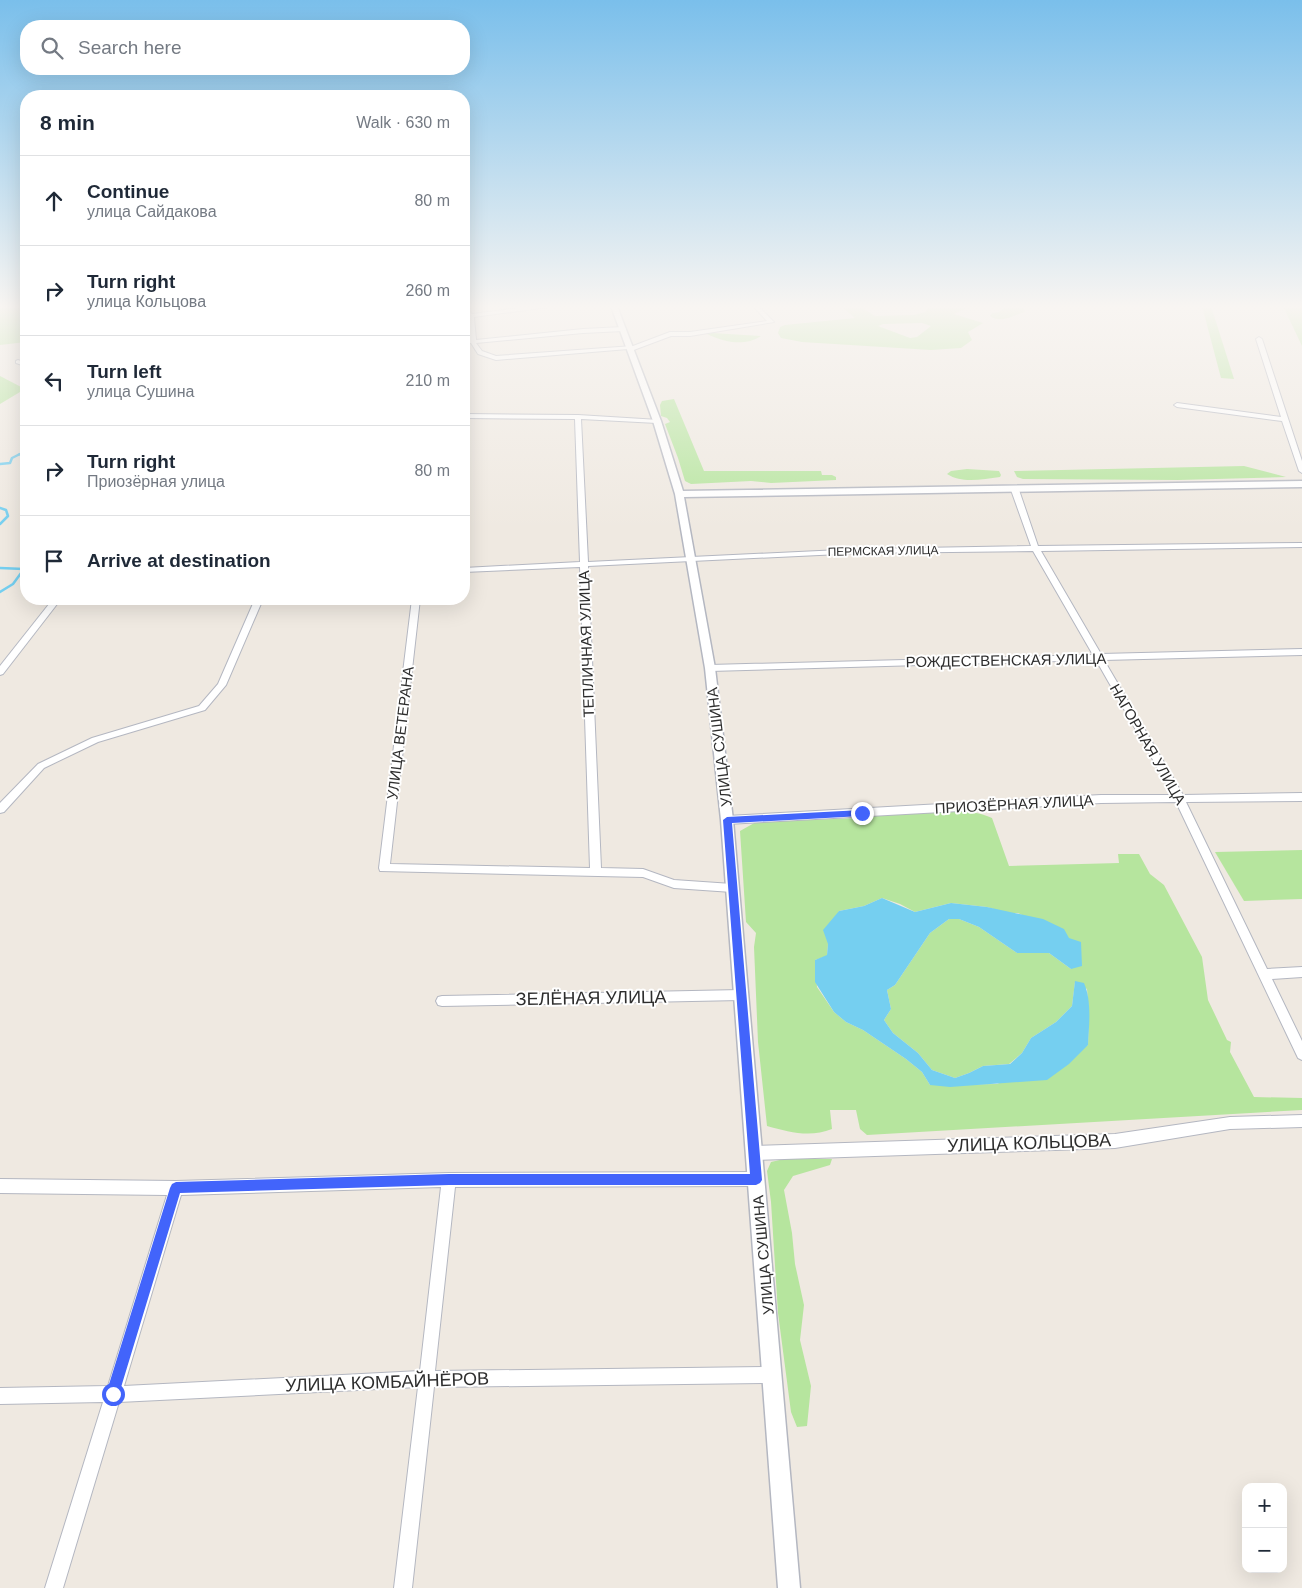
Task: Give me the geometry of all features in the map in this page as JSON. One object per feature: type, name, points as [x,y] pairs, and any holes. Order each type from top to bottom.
[{"type":"street","name":"УЛИЦА СУШИНА","points":[[642,380],[679,494],[710,668],[727,820],[789,1588]]},
{"type":"street","points":[[1273,380],[1302,472]]},
{"type":"street","points":[[1177,405],[1285,419]]},
{"type":"street","points":[[470,416],[578,416],[657,421]]},
{"type":"street","name":"ТЕПЛИЧНАЯ УЛИЦА","points":[[578,416],[582,564],[596,872]]},
{"type":"street","points":[[679,494],[1302,484]]},
{"type":"street","name":"НАГОРНАЯ УЛИЦА","points":[[1015,490],[1036,548],[1179,797],[1302,1054]]},
{"type":"street","name":"ПЕРМСКАЯ УЛИЦА","points":[[470,570],[861,551],[1302,545]]},
{"type":"street","points":[[0,672],[52,605]]},
{"type":"street","points":[[0,809],[42,766],[95,740],[202,708],[222,685],[256,605]]},
{"type":"street","name":"УЛИЦА ВЕТЕРАНА","points":[[415,605],[384,868],[596,872]]},
{"type":"street","name":"РОЖДЕСТВЕНСКАЯ УЛИЦА","points":[[710,668],[850,662],[1099,658],[1302,652]]},
{"type":"street","name":"ПРИОЗЁРНАЯ УЛИЦА","points":[[727,820],[950,807],[1179,797],[1302,797]]},
{"type":"street","points":[[596,872],[643,873],[674,884],[732,888]]},
{"type":"street","points":[[1265,974],[1302,972]]},
{"type":"street","name":"ЗЕЛЁНАЯ УЛИЦА","points":[[442,1001],[741,995]]},
{"type":"street","name":"УЛИЦА КОЛЬЦОВА","points":[[755,1153],[1115,1141],[1230,1123],[1302,1121]]},
{"type":"street","points":[[0,1186],[176,1188],[449,1180],[756,1180]]},
{"type":"street","points":[[403,1588],[449,1180]]},
{"type":"street","points":[[54,1588],[176,1188]]},
{"type":"street","name":"УЛИЦА КОМБАЙНЁРОВ","points":[[0,1396],[113,1394],[426,1380],[773,1375]]},
{"type":"green space","points":[[0,380],[8,380],[20,386],[20,392],[0,404]]},
{"type":"green space","points":[[674,399],[704,471],[821,471],[822,475],[832,475],[836,477],[836,480],[691,484],[685,481],[665,424],[670,422],[667,418],[661,416],[660,405],[662,401]]},
{"type":"green space","points":[[1244,466],[1286,477],[1178,480],[1023,479],[1017,477],[1014,471]]},
{"type":"green space","points":[[967,469],[999,471],[1001,475],[1000,477],[966,480],[947,474],[951,471]]},
{"type":"green space","points":[[959,811],[982,814],[992,818],[1009,866],[1119,863],[1118,854],[1139,854],[1150,874],[1164,885],[1202,957],[1208,1000],[1227,1040],[1231,1042],[1230,1052],[1254,1097],[1302,1098],[1302,1110],[867,1135],[860,1129],[856,1110],[830,1110],[832,1129],[824,1132],[808,1134],[767,1126],[758,1042],[754,947],[756,933],[746,922],[740,831],[756,822],[859,818],[902,812]],"holes":[[[882,898],[900,904],[915,912],[951,903],[987,907],[1007,913],[1018,913],[1068,938],[1071,969],[1049,953],[1017,953],[979,927],[959,919],[949,919],[930,933],[895,985],[887,990],[891,1009],[884,1020],[893,1033],[918,1053],[932,1070],[955,1078],[983,1066],[1009,1064],[1022,1053],[1031,1038],[1056,1022],[1072,1006],[1075,982],[1087,989],[1089,1014],[1088,1045],[997,1084],[930,1085],[922,1072],[906,1059],[863,1030],[846,1022],[834,1012],[817,987],[815,960],[827,956],[828,944],[839,911],[864,906]]]},
{"type":"green space","points":[[1302,850],[1302,899],[1244,901],[1215,852]]},
{"type":"green space","points":[[784,1159],[832,1159],[830,1165],[793,1176],[784,1190],[792,1233],[795,1264],[804,1305],[800,1340],[811,1386],[807,1426],[797,1427],[791,1412],[778,1313],[771,1202],[767,1171],[771,1162]]},
{"type":"water","points":[[882,898],[915,912],[951,903],[987,907],[1043,919],[1064,929],[1069,938],[1081,942],[1082,966],[1071,969],[1049,953],[1017,953],[979,927],[959,919],[949,919],[930,933],[895,985],[887,990],[891,1009],[884,1020],[893,1033],[918,1053],[932,1070],[955,1078],[983,1066],[1010,1064],[1022,1053],[1031,1038],[1056,1022],[1072,1006],[1075,981],[1084,983],[1087,990],[1089,1013],[1088,1045],[1069,1064],[1047,1080],[950,1087],[930,1085],[922,1072],[906,1059],[863,1030],[846,1022],[834,1012],[815,982],[815,960],[827,955],[828,944],[823,930],[839,911],[864,906]]},
{"type":"waterway","points":[[0,464],[10,463],[12,458],[20,454]]},
{"type":"waterway","points":[[0,508],[6,510],[8,516],[0,524]]},
{"type":"waterway","points":[[0,568],[20,569]]},
{"type":"waterway","points":[[0,592],[13,584],[20,574]]},
{"type":"route","points":[[113,1394],[176,1188],[449,1180],[756,1180],[727,820],[862,813]]}]
